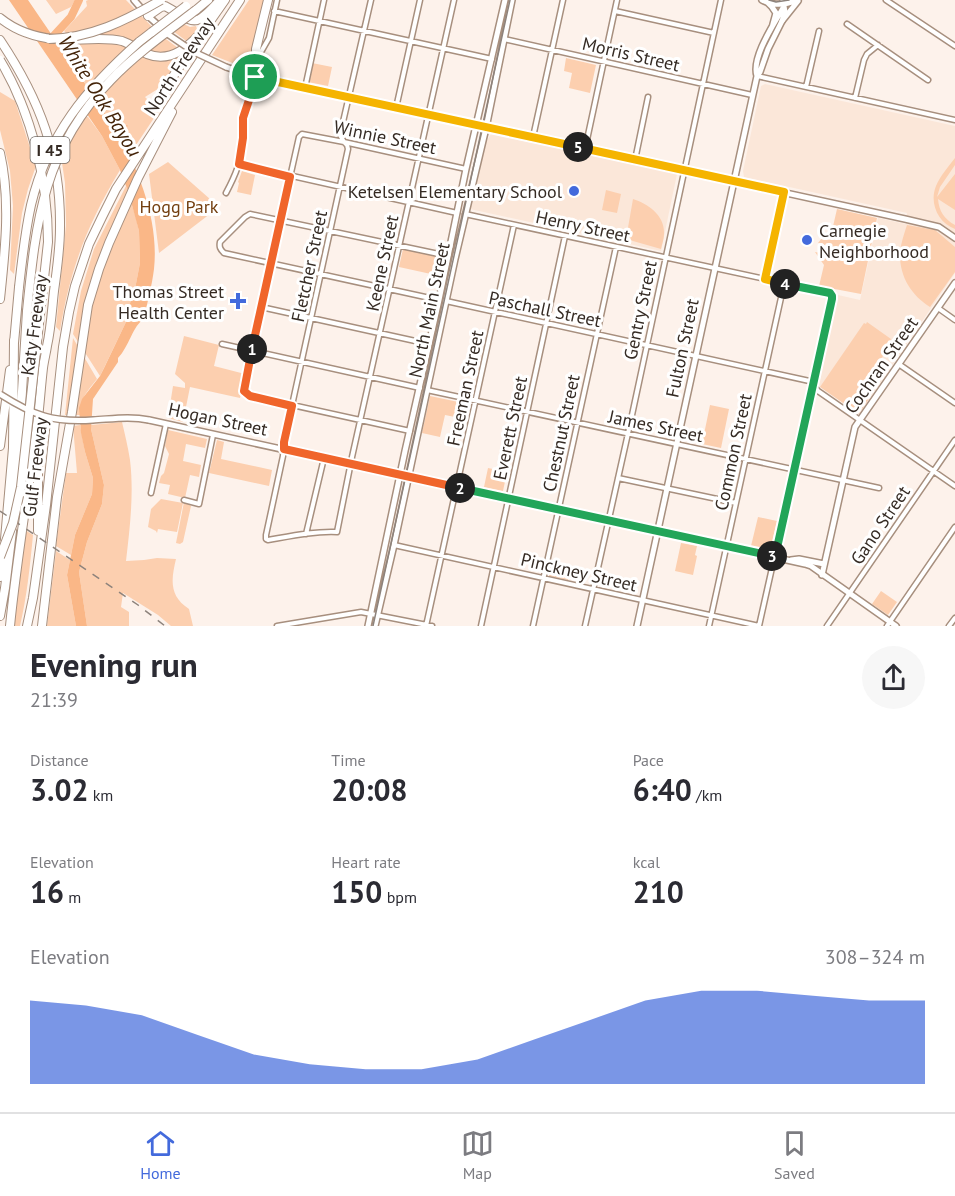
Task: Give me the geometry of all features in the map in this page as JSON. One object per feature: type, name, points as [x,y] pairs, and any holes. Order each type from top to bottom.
[{"type":"highway","points":[[49,39],[94,32],[161,0]]},
{"type":"highway","points":[[0,614],[19,458],[27,311],[33,251],[40,208],[52,170],[85,110],[112,78],[146,48],[208,0]]},
{"type":"highway","points":[[148,16],[156,9],[165,6],[188,20],[197,20],[223,0]]},
{"type":"highway","points":[[168,84],[223,0]]},
{"type":"highway","name":"North Freeway","points":[[69,312],[82,266],[116,189],[154,138],[240,0]]},
{"type":"highway","points":[[256,60],[256,49],[268,0]]},
{"type":"highway","name":"North Freeway","points":[[19,287],[31,205],[42,168],[61,129],[73,110],[103,75],[146,37],[190,3]]},
{"type":"highway","points":[[0,18],[10,26],[26,33],[49,39],[116,40],[153,56],[168,56],[180,52],[206,28]]},
{"type":"highway","name":"Katy Freeway","points":[[0,40],[37,105],[48,133],[60,198],[60,230],[54,295],[10,626]]},
{"type":"highway","points":[[0,60],[21,105],[38,157],[47,203],[48,242],[21,488],[13,523],[0,557]]},
{"type":"highway","points":[[42,626],[61,474],[92,290],[119,219],[154,138]]},
{"type":"highway","name":"Katy Freeway","points":[[0,153],[6,195],[0,299]]},
{"type":"highway","name":"Gulf Freeway","points":[[0,446],[19,287]]},
{"type":"highway","name":"Gulf Freeway","points":[[27,626],[33,598],[69,312]]},
{"type":"highway","points":[[0,577],[12,465],[14,340]]},
{"type":"highway","points":[[38,417],[38,557]]},
{"type":"main road","points":[[134,0],[169,35],[194,52],[255,77],[939,227],[955,237]]},
{"type":"main road","name":"North Main Street","points":[[375,626],[427,390],[448,256],[466,169],[505,0]]},
{"type":"main road","name":"North Main Street","points":[[368,626],[429,344],[486,128],[512,0]]},
{"type":"main road","points":[[764,1],[783,4],[798,0]]},
{"type":"main road","points":[[782,21],[798,0]]},
{"type":"main road","points":[[764,1],[775,10],[776,16],[773,24]]},
{"type":"main road","name":"Fulton Street","points":[[765,47],[782,21],[785,12],[783,4]]},
{"type":"main road","name":"Fulton Street","points":[[637,626],[757,76],[755,71],[783,4]]},
{"type":"main road","points":[[255,77],[256,60]]},
{"type":"main road","name":"Cochran Street","points":[[822,575],[854,430],[955,283]]},
{"type":"main road","name":"Hogan Street","points":[[0,394],[18,406],[53,419],[94,420],[131,417],[149,420],[807,564],[888,624],[896,626]]},
{"type":"main road","points":[[791,560],[800,559],[824,564]]},
{"type":"street","points":[[256,60],[269,38],[277,0]]},
{"type":"street","points":[[305,88],[324,0]]},
{"type":"street","name":"Fletcher Street","points":[[306,534],[267,539],[266,535],[348,149],[340,135],[371,0]]},
{"type":"street","points":[[396,108],[420,0]]},
{"type":"street","name":"Keene Street","points":[[306,534],[337,532],[454,0]]},
{"type":"street","points":[[533,137],[563,0]]},
{"type":"street","points":[[585,149],[617,0]]},
{"type":"street","name":"Gentry Street","points":[[585,626],[721,0]]},
{"type":"street","points":[[886,0],[955,46]]},
{"type":"street","points":[[274,11],[492,59]]},
{"type":"street","points":[[615,11],[714,33]]},
{"type":"street","points":[[847,24],[928,80]]},
{"type":"street","points":[[806,87],[819,31]]},
{"type":"street","name":"Morris Street","points":[[504,39],[752,95]]},
{"type":"street","points":[[855,98],[864,60],[867,54],[878,45]]},
{"type":"street","points":[[757,76],[955,120]]},
{"type":"street","points":[[226,193],[239,164],[243,118],[255,77]]},
{"type":"street","points":[[635,160],[648,97]]},
{"type":"street","name":"Winnie Street","points":[[290,177],[299,137],[302,134],[466,169]]},
{"type":"street","points":[[239,164],[457,213]]},
{"type":"street","points":[[290,177],[244,391],[250,396],[410,431]]},
{"type":"street","points":[[765,279],[784,192]]},
{"type":"street","name":"Paschall Street","points":[[281,220],[254,214],[247,215],[220,242],[220,250],[224,253],[271,264],[814,382]]},
{"type":"street","name":"Henry Street","points":[[465,214],[830,293],[832,299],[814,382]]},
{"type":"street","points":[[281,220],[448,256]]},
{"type":"street","name":"Freeman Street","points":[[428,626],[441,556],[514,225]]},
{"type":"street","name":"Everett Street","points":[[481,626],[565,236]]},
{"type":"street","name":"Chestnut Street","points":[[533,626],[616,247]]},
{"type":"street","name":"Common Street","points":[[709,626],[784,284]]},
{"type":"street","points":[[261,307],[429,344]]},
{"type":"street","points":[[938,308],[955,320]]},
{"type":"street","points":[[222,344],[420,388]]},
{"type":"street","points":[[900,365],[955,403]]},
{"type":"street","points":[[814,382],[817,390],[955,486]]},
{"type":"street","points":[[759,626],[814,382]]},
{"type":"street","name":"James Street","points":[[427,390],[879,488]]},
{"type":"street","points":[[151,493],[166,424]]},
{"type":"street","points":[[184,500],[199,504],[213,435]]},
{"type":"street","name":"Gano Street","points":[[827,626],[955,440]]},
{"type":"street","points":[[306,534],[324,458]]},
{"type":"street","points":[[618,478],[736,503]]},
{"type":"street","points":[[888,624],[955,527]]},
{"type":"street","name":"Pinckney Street","points":[[394,545],[759,626]]},
{"type":"street","points":[[277,626],[295,625],[361,612],[428,626]]},
{"type":"street","points":[[949,626],[955,618]]},
{"type":"shaded area","points":[[9,0],[28,0],[118,132],[134,164],[146,198],[154,233],[154,269],[144,319],[137,326],[118,358],[118,362],[93,399],[91,429],[104,485],[102,504],[87,542],[79,572],[87,626],[76,626],[67,575],[75,535],[92,494],[93,478],[81,433],[79,408],[82,399],[100,376],[126,322],[126,312],[134,294],[140,263],[139,231],[120,170],[102,136]]},
{"type":"shaded area","points":[[765,84],[955,126],[955,273],[859,414],[819,384],[838,295],[860,300],[878,218],[906,224],[907,213],[744,177],[743,171],[761,86]]},
{"type":"shaded area","name":"Ketelsen Elementary School","points":[[491,134],[677,174],[661,251],[470,209],[485,144]]},
{"type":"green space","points":[[46,0],[75,0],[71,7],[56,14]]},
{"type":"green space","points":[[126,0],[158,33],[186,54],[168,80],[145,97],[149,101],[176,85],[130,154],[60,46],[67,34],[64,31],[87,6],[86,1]]},
{"type":"green space","points":[[249,0],[264,0],[248,69],[212,55]]},
{"type":"green space","points":[[182,23],[190,27],[196,26],[196,33],[189,43],[173,31]]},
{"type":"green space","points":[[566,58],[596,65],[590,93],[569,88],[572,73],[564,71]]},
{"type":"green space","points":[[312,63],[332,67],[328,86],[308,82]]},
{"type":"green space","points":[[0,92],[15,101],[36,166],[22,213],[14,274],[10,270],[13,206],[10,171],[0,130]]},
{"type":"green space","points":[[83,117],[88,117],[102,136],[120,170],[81,248],[69,287],[60,331],[56,327],[66,225],[65,183],[61,156]]},
{"type":"green space","points":[[955,158],[955,165],[940,187],[937,197],[955,174],[955,210],[938,199],[943,214],[955,225],[955,229],[944,222],[936,212],[934,192],[938,182]]},
{"type":"green space","name":"Hogg Park","points":[[168,162],[219,207],[159,253],[149,174]]},
{"type":"green space","points":[[242,171],[255,175],[251,195],[237,192]]},
{"type":"green space","points":[[126,186],[139,231],[140,263],[134,294],[126,312],[126,322],[100,376],[73,334],[81,291],[94,249]]},
{"type":"green space","points":[[606,190],[621,194],[617,213],[602,210]]},
{"type":"green space","points":[[633,199],[650,207],[662,221],[664,234],[661,249],[626,239]]},
{"type":"green space","points":[[837,209],[877,218],[861,294],[819,286],[824,265],[815,252],[826,254],[828,246],[818,243],[822,238],[831,235]]},
{"type":"green space","points":[[907,225],[935,230],[955,247],[955,272],[930,307],[917,297],[904,277],[900,252]]},
{"type":"green space","points":[[403,249],[442,258],[444,261],[440,276],[399,267]]},
{"type":"green space","points":[[867,322],[891,339],[887,346],[888,349],[865,381],[876,388],[859,414],[820,387],[864,323]]},
{"type":"green space","points":[[184,336],[219,345],[214,366],[245,374],[240,398],[190,387],[183,422],[168,418],[173,386],[185,388],[185,383],[175,374]]},
{"type":"green space","points":[[73,338],[97,379],[87,391],[80,415],[65,415]]},
{"type":"green space","points":[[430,396],[468,404],[465,419],[445,415],[440,437],[422,433]]},
{"type":"green space","points":[[710,405],[729,409],[721,448],[702,444]]},
{"type":"green space","points":[[122,422],[130,460],[132,485],[126,561],[176,559],[173,587],[178,599],[189,609],[193,626],[171,626],[123,593],[121,607],[129,612],[129,626],[87,626],[79,572],[87,542],[102,504],[104,485],[91,425]]},
{"type":"green space","points":[[80,425],[93,478],[92,494],[75,535],[71,555],[56,546],[66,473],[77,473],[73,426]]},
{"type":"green space","points":[[168,430],[207,439],[205,448],[186,444],[183,461],[201,465],[199,477],[190,475],[185,498],[168,494],[170,485],[159,483],[169,454],[165,446]]},
{"type":"green space","points":[[217,440],[224,442],[221,459],[272,470],[269,486],[209,473]]},
{"type":"green space","points":[[488,468],[507,472],[503,491],[484,487]]},
{"type":"green space","points":[[161,499],[183,503],[177,532],[158,529],[157,533],[148,527],[151,509]]},
{"type":"green space","points":[[184,502],[191,506],[183,542],[180,544],[176,543]]},
{"type":"green space","points":[[758,517],[777,521],[770,550],[751,546]]},
{"type":"green space","points":[[25,530],[33,535],[29,570],[20,626],[14,626]]},
{"type":"green space","points":[[681,543],[697,546],[693,575],[675,571]]},
{"type":"green space","points":[[56,551],[70,560],[67,575],[76,626],[47,626]]},
{"type":"green space","points":[[548,564],[571,568],[568,580],[549,576],[546,573]]},
{"type":"green space","points":[[881,591],[897,602],[888,615],[872,604]]},
{"type":"waterway","name":"White Oak Bayou","points":[[48,42],[71,17],[79,0]]},
{"type":"tram line","points":[[373,626],[510,0]]},
{"type":"tram line","points":[[769,0],[776,2],[789,0]]},
{"type":"railway","points":[[0,511],[165,626]]},
{"type":"place","name":"Ketelsen Elementary School","points":[[574,191]]},
{"type":"place","name":"Carnegie Neighborhood","points":[[807,240]]},
{"type":"place","name":"Thomas Street Health Center","points":[[238,301]]},
{"type":"route","points":[[255,77],[784,192],[765,279],[830,293],[832,299],[775,557],[284,449],[292,406],[250,396],[244,391],[290,177],[239,164],[243,118],[255,77]]}]
